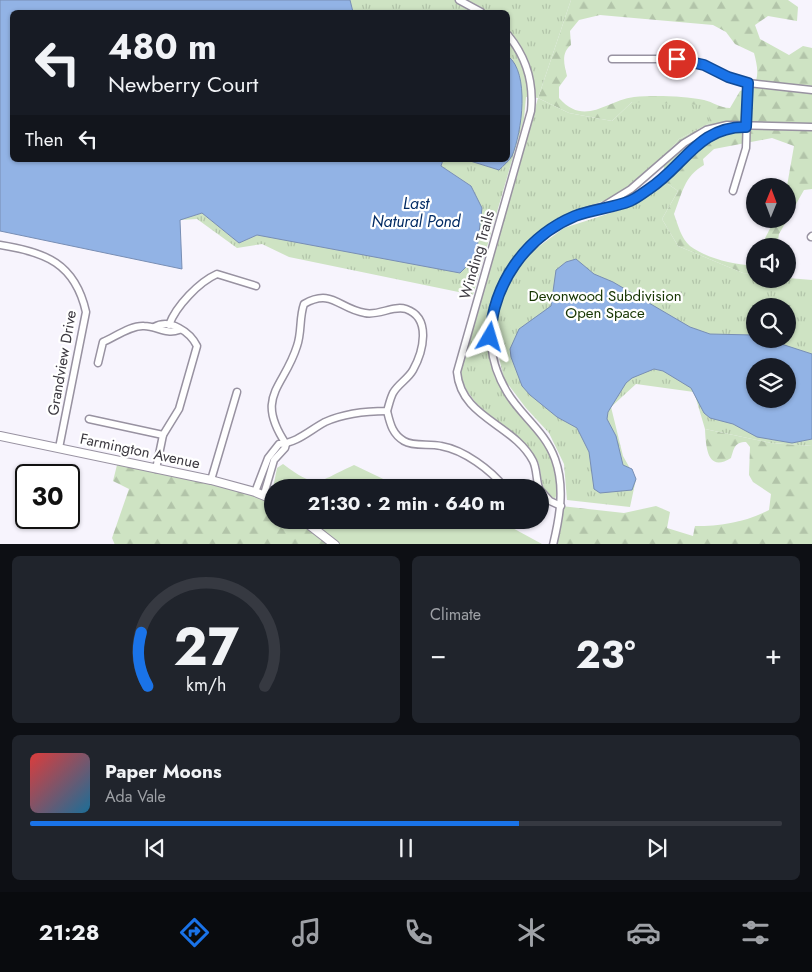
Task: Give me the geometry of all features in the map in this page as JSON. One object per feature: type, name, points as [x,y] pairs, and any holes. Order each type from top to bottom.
[{"type":"main road","name":"Farmington Avenue","points":[[0,436],[210,480],[264,494]]},
{"type":"main road","points":[[315,529],[335,544]]},
{"type":"street","points":[[459,0],[477,10]]},
{"type":"street","name":"Winding Trails","points":[[510,37],[517,46],[527,68],[532,89],[531,111],[457,372],[461,391],[475,409],[512,438],[531,457],[536,468],[538,479]]},
{"type":"street","points":[[612,60],[677,59],[704,65],[728,77],[748,83],[812,90]]},
{"type":"street","points":[[733,191],[746,148],[748,83]]},
{"type":"street","points":[[601,208],[632,190],[694,136],[716,126],[812,127]]},
{"type":"street","points":[[554,544],[561,506],[559,471],[550,446],[538,428],[512,400],[496,370],[492,353],[491,323],[499,291],[512,267],[528,249],[561,223],[601,208],[632,200],[675,168],[699,142],[714,133],[735,127]]},
{"type":"street","name":"Grandview Drive","points":[[0,244],[29,250],[56,261],[72,278],[82,293],[86,312],[59,448]]},
{"type":"street","points":[[169,325],[174,314],[206,279],[217,274],[256,286]]},
{"type":"street","points":[[286,444],[272,418],[273,396],[277,384],[298,344],[300,314],[304,304],[320,297],[329,298],[365,314],[376,314],[397,308],[407,310],[416,315],[422,326],[424,338],[420,355],[413,370],[394,391],[387,412],[394,433],[404,441],[443,446],[455,450],[494,479]]},
{"type":"street","points":[[154,327],[162,324],[169,325],[190,335],[197,346],[179,409],[163,436],[156,469]]},
{"type":"street","points":[[98,363],[103,342],[138,326],[154,327],[166,332],[179,330]]},
{"type":"street","points":[[210,480],[237,392]]},
{"type":"street","points":[[256,492],[272,450],[279,444],[286,444],[327,421],[341,416],[356,412],[387,412]]},
{"type":"street","points":[[89,419],[163,436]]},
{"type":"street","points":[[268,479],[274,460],[285,448],[286,444]]},
{"type":"street","name":"Winding Trails","points":[[549,500],[561,506]]},
{"type":"green space","points":[[350,0],[571,0],[538,98],[526,97],[524,119],[473,295],[289,257],[262,244],[237,248],[197,219],[180,220],[202,213],[239,243],[257,235],[471,186],[441,166],[442,162],[473,162],[499,170],[506,162],[510,162],[513,60],[510,58],[510,10],[352,10]]},
{"type":"green space","points":[[571,0],[788,0],[798,7],[797,21],[768,16],[755,25],[760,39],[789,55],[803,46],[812,48],[812,189],[804,190],[796,204],[796,178],[788,178],[794,146],[772,138],[714,149],[703,159],[704,165],[692,174],[682,193],[674,214],[677,223],[684,239],[690,246],[704,254],[721,260],[746,264],[746,273],[743,273],[678,246],[662,219],[678,191],[665,182],[663,158],[679,139],[710,123],[632,102],[612,121],[569,113],[538,98]],"holes":[[[600,15],[713,25],[726,32],[735,44],[754,53],[757,70],[753,87],[740,91],[730,108],[696,99],[651,96],[624,99],[595,110],[578,111],[568,106],[559,98],[559,87],[567,76],[564,59],[571,45],[570,31],[579,20]]]},
{"type":"green space","name":"Devonwood Subdivision Open Space","points":[[538,98],[569,113],[612,121],[632,102],[707,105],[710,123],[679,139],[663,158],[634,183],[606,200],[566,215],[534,235],[508,265],[497,288],[487,319],[486,343],[495,378],[514,408],[538,433],[552,460],[558,490],[555,499],[549,495],[549,479],[541,479],[539,466],[533,454],[479,406],[463,383],[459,369]]},
{"type":"green space","name":"Devonwood Subdivision Open Space","points":[[665,182],[678,191],[662,219],[678,246],[746,273],[746,288],[796,288],[796,279],[812,280],[812,446],[771,443],[705,429],[694,392],[636,384],[611,407],[623,456],[636,479],[630,507],[567,500],[564,464],[549,433],[526,408],[504,379],[496,344],[498,307],[507,285],[519,266],[534,250],[564,228],[626,208]]},
{"type":"green space","points":[[770,228],[783,228],[778,238],[765,238]]},
{"type":"green space","points":[[705,429],[771,443],[812,446],[812,544],[553,544],[561,506],[624,513],[656,506],[670,512],[667,528],[693,536],[695,526],[733,522],[751,518],[769,510],[771,494],[753,482],[749,475],[750,447],[746,442],[739,443],[735,447],[731,458],[723,462],[712,460],[706,443]]},
{"type":"green space","points":[[118,461],[264,497],[264,529],[315,529],[335,544],[115,544],[112,538],[129,489],[113,481]]},
{"type":"green space","points":[[283,464],[308,479],[275,479],[277,468]]},
{"type":"green space","points":[[354,465],[383,479],[325,479]]},
{"type":"green space","points":[[315,529],[514,529],[542,544],[335,544]]},
{"type":"water","name":"Last Natural Pond","points":[[0,0],[350,0],[352,10],[10,10],[10,162],[442,162],[441,166],[471,186],[482,208],[476,257],[460,273],[257,235],[239,243],[202,213],[180,220],[182,269],[0,231]]},
{"type":"water","name":"Last Natural Pond","points":[[510,58],[515,64],[522,89],[519,133],[510,159]]},
{"type":"water","name":"Last Natural Pond","points":[[473,162],[508,162],[499,170]]},
{"type":"water","points":[[576,259],[594,274],[613,282],[690,327],[710,334],[746,335],[746,348],[794,348],[812,354],[812,439],[792,443],[757,437],[733,424],[710,418],[704,413],[691,388],[663,371],[654,369],[632,378],[626,383],[608,412],[607,419],[616,436],[623,465],[632,469],[636,479],[632,490],[600,493],[594,489],[589,452],[577,428],[557,417],[530,395],[522,386],[511,357],[510,349],[519,329],[551,306],[556,270],[566,262]]},
{"type":"route","points":[[490,337],[494,306],[499,291],[512,267],[542,237],[561,223],[575,216],[632,200],[654,186],[675,168],[699,142],[714,133],[735,127],[746,127],[748,83],[728,77],[704,65],[677,59]]}]
